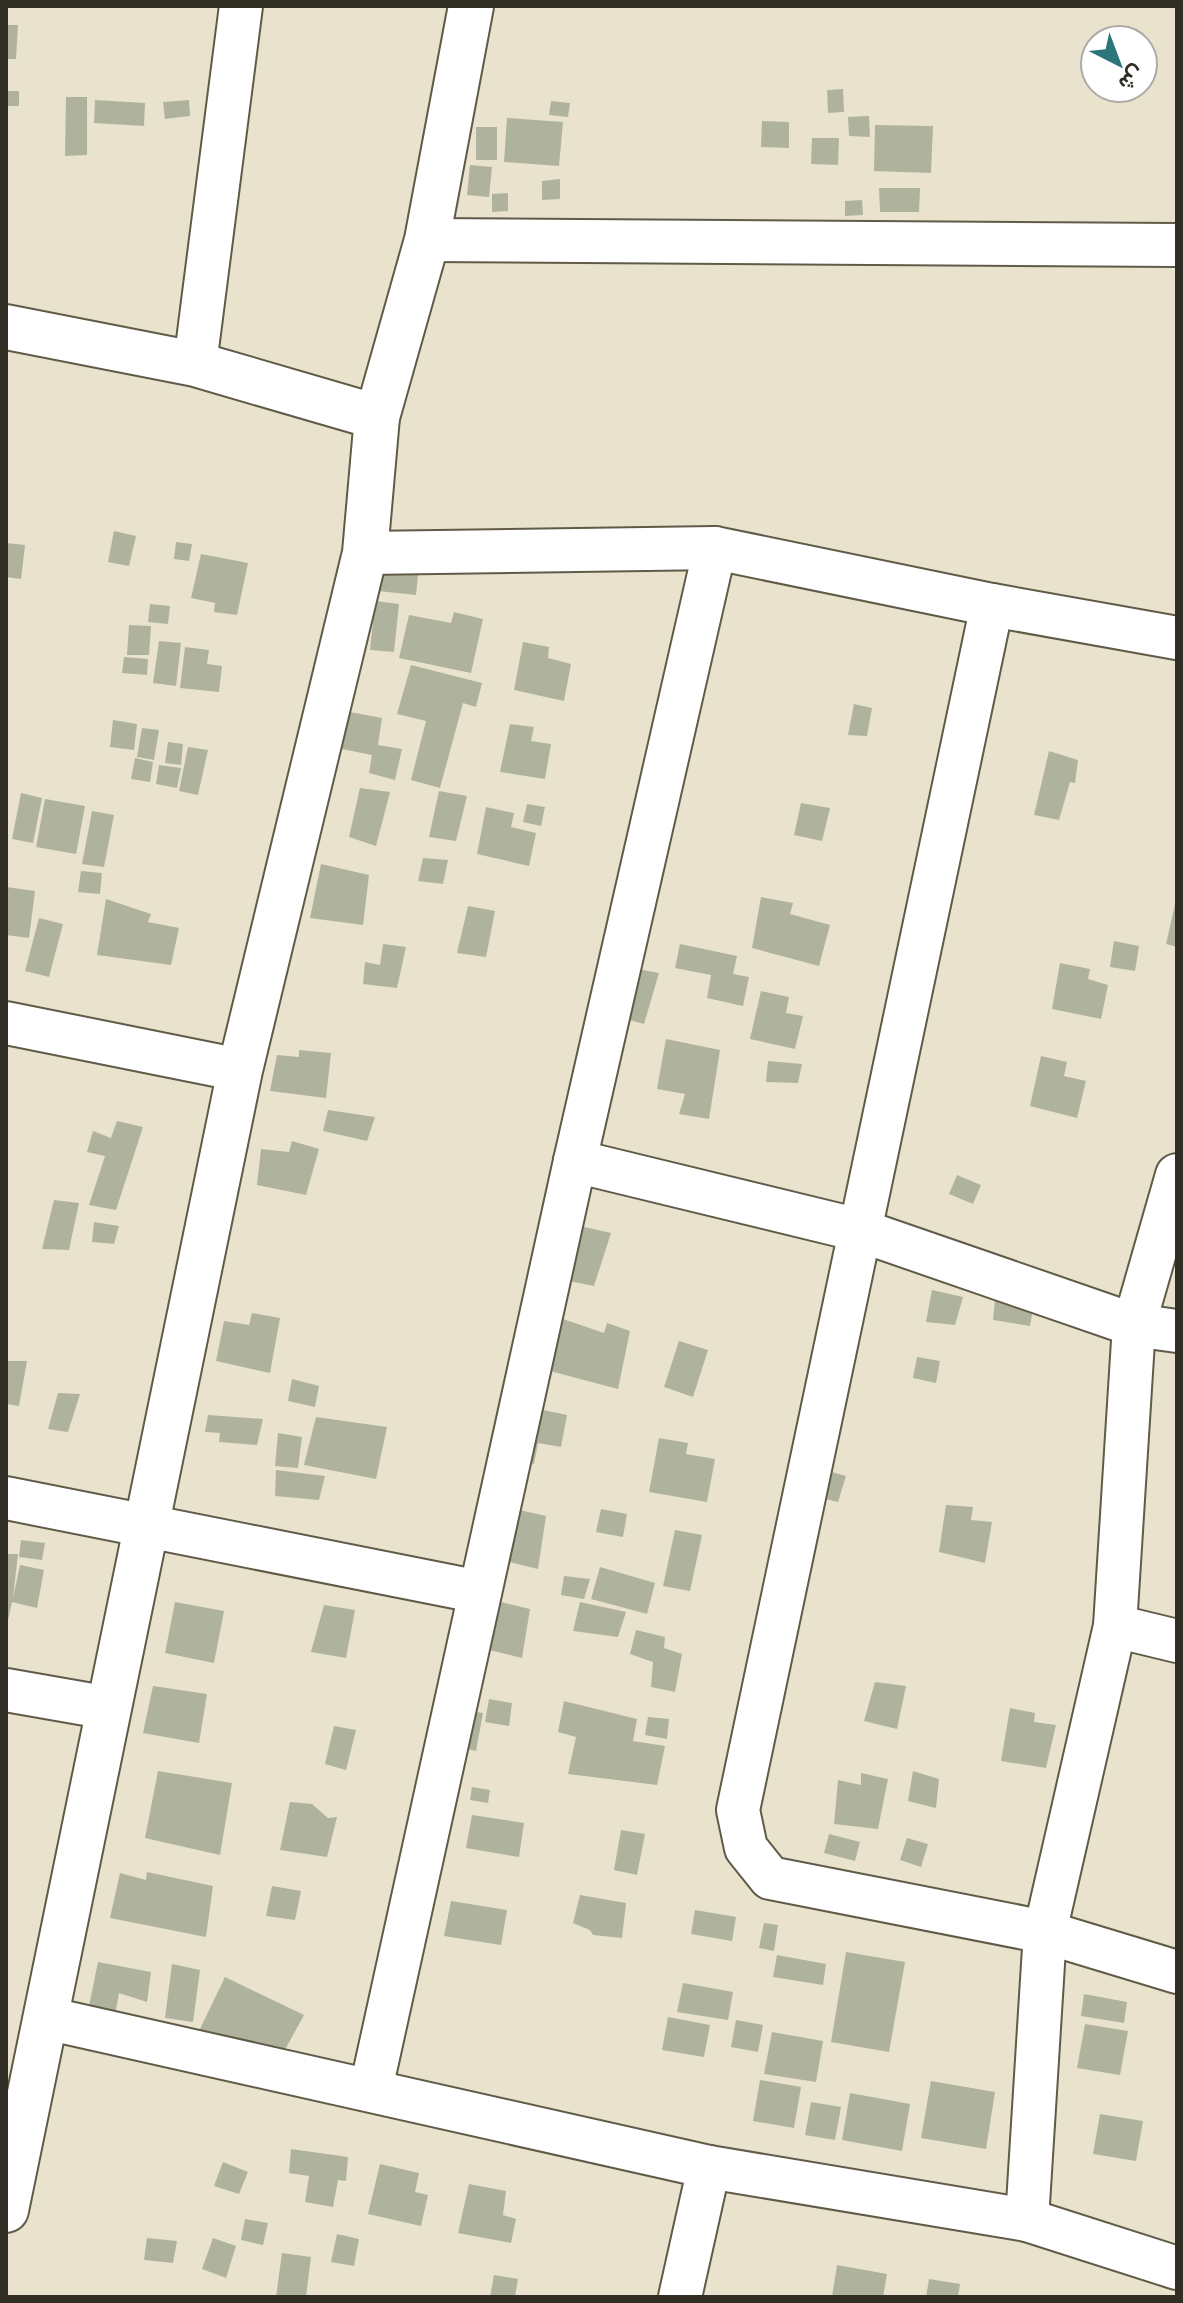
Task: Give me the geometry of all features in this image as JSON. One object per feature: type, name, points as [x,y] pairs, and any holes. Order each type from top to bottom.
[{"type":"street","points":[[195,364],[241,6]]},
{"type":"street","points":[[6,2210],[240,1070],[365,553],[377,417],[427,240],[471,6]]},
{"type":"street","points":[[427,240],[1177,245]]},
{"type":"street","points":[[6,328],[195,364],[377,417]]},
{"type":"street","points":[[365,553],[715,548],[992,605],[1177,638]]},
{"type":"street","points":[[371,2089],[575,1161],[715,548]]},
{"type":"street","points":[[992,605],[738,1810],[746,1848],[770,1878],[1045,1932],[1177,1972]]},
{"type":"street","points":[[6,1023],[240,1070]]},
{"type":"street","points":[[575,1161],[859,1230],[1134,1325],[1177,1331]]},
{"type":"street","points":[[1027,2220],[1045,1932],[1115,1626],[1134,1325],[1177,1175]]},
{"type":"street","points":[[6,1498],[480,1592]]},
{"type":"street","points":[[1115,1626],[1177,1641]]},
{"type":"street","points":[[6,1690],[109,1708]]},
{"type":"street","points":[[46,2018],[709,2167],[1027,2220],[1177,2268]]},
{"type":"street","points":[[680,2297],[709,2167]]},
{"type":"building","points":[[6,25],[18,25],[16,59],[6,59]]},
{"type":"building","points":[[843,89],[844,112],[828,113],[827,90]]},
{"type":"building","points":[[6,91],[19,91],[19,106],[6,106]]},
{"type":"building","points":[[66,97],[87,97],[87,155],[65,156]]},
{"type":"building","points":[[95,100],[145,103],[144,126],[94,123]]},
{"type":"building","points":[[189,100],[190,116],[165,119],[163,102]]},
{"type":"building","points":[[551,101],[570,103],[568,117],[549,115]]},
{"type":"building","points":[[869,116],[870,137],[849,136],[848,117]]},
{"type":"building","points":[[507,118],[563,122],[559,166],[504,162]]},
{"type":"building","points":[[762,121],[789,122],[789,148],[761,147]]},
{"type":"building","points":[[875,125],[933,126],[931,173],[874,171]]},
{"type":"building","points":[[476,127],[497,127],[497,160],[476,160]]},
{"type":"building","points":[[812,138],[839,138],[838,165],[811,164]]},
{"type":"building","points":[[470,165],[492,167],[489,197],[467,195]]},
{"type":"building","points":[[560,179],[560,199],[542,200],[542,181]]},
{"type":"building","points":[[879,188],[920,188],[919,212],[880,212]]},
{"type":"building","points":[[508,193],[508,211],[492,212],[492,194]]},
{"type":"building","points":[[862,200],[863,215],[845,216],[845,201]]},
{"type":"building","points":[[114,531],[136,536],[129,566],[108,562]]},
{"type":"building","points":[[176,542],[192,544],[189,561],[174,559]]},
{"type":"building","points":[[6,543],[25,545],[21,579],[6,577]]},
{"type":"building","points":[[201,554],[248,563],[237,615],[214,612],[215,603],[191,598]]},
{"type":"building","points":[[380,571],[418,575],[416,595],[378,591]]},
{"type":"building","points":[[375,601],[399,604],[394,652],[370,650]]},
{"type":"building","points":[[150,604],[170,606],[168,624],[148,622]]},
{"type":"building","points":[[454,612],[483,619],[471,673],[399,658],[409,615],[451,623]]},
{"type":"building","points":[[129,625],[151,626],[149,655],[127,655]]},
{"type":"building","points":[[159,641],[181,643],[176,686],[153,683]]},
{"type":"building","points":[[523,642],[549,647],[548,658],[571,664],[564,701],[514,690]]},
{"type":"building","points":[[185,647],[209,650],[207,664],[222,666],[219,692],[180,688]]},
{"type":"building","points":[[124,657],[148,659],[147,675],[122,673]]},
{"type":"building","points":[[411,665],[482,683],[476,707],[463,703],[440,788],[411,780],[426,721],[397,714]]},
{"type":"building","points":[[854,704],[872,708],[867,736],[848,735]]},
{"type":"building","points":[[350,712],[382,718],[378,745],[402,749],[395,780],[369,773],[372,755],[342,749]]},
{"type":"building","points":[[113,720],[137,724],[134,750],[110,747]]},
{"type":"building","points":[[510,724],[534,727],[531,741],[551,744],[545,779],[500,772]]},
{"type":"building","points":[[142,728],[159,730],[154,760],[137,757]]},
{"type":"building","points":[[168,742],[183,744],[181,765],[165,763]]},
{"type":"building","points":[[188,747],[208,750],[198,795],[179,791]]},
{"type":"building","points":[[1049,751],[1078,760],[1075,783],[1070,782],[1059,820],[1034,815]]},
{"type":"building","points":[[135,758],[153,762],[150,782],[131,779]]},
{"type":"building","points":[[159,765],[181,768],[177,788],[156,784]]},
{"type":"building","points":[[360,788],[390,792],[376,846],[349,837]]},
{"type":"building","points":[[439,791],[467,796],[456,841],[429,837]]},
{"type":"building","points":[[21,793],[42,798],[33,843],[12,839]]},
{"type":"building","points":[[45,799],[85,806],[76,854],[36,847]]},
{"type":"building","points":[[801,803],[830,808],[822,841],[794,835]]},
{"type":"building","points":[[527,804],[545,807],[541,826],[523,822]]},
{"type":"building","points":[[486,807],[514,813],[511,827],[536,833],[529,866],[477,854]]},
{"type":"building","points":[[92,811],[114,815],[104,867],[82,864]]},
{"type":"building","points":[[423,858],[448,860],[443,884],[418,881]]},
{"type":"building","points":[[321,864],[369,875],[363,925],[310,918]]},
{"type":"building","points":[[81,871],[102,873],[100,894],[78,892]]},
{"type":"building","points":[[6,887],[35,891],[29,938],[6,935]]},
{"type":"building","points":[[761,897],[793,903],[790,914],[830,925],[819,966],[752,948]]},
{"type":"building","points":[[106,899],[151,914],[148,922],[179,928],[171,965],[97,955]]},
{"type":"building","points":[[1177,900],[1177,947],[1166,944]]},
{"type":"building","points":[[468,906],[495,911],[486,957],[457,953]]},
{"type":"building","points":[[39,918],[63,924],[49,977],[25,971]]},
{"type":"building","points":[[1114,941],[1139,946],[1135,971],[1110,967]]},
{"type":"building","points":[[383,944],[406,947],[397,988],[363,984],[365,962],[380,965]]},
{"type":"building","points":[[680,944],[737,956],[733,974],[749,977],[743,1006],[707,998],[711,975],[675,968]]},
{"type":"building","points":[[1060,963],[1090,969],[1088,979],[1108,985],[1101,1019],[1052,1009]]},
{"type":"building","points":[[627,967],[659,973],[644,1024],[593,1010]]},
{"type":"building","points":[[761,991],[789,997],[786,1013],[803,1016],[795,1049],[750,1039]]},
{"type":"building","points":[[666,1039],[720,1050],[709,1119],[679,1114],[685,1094],[657,1089]]},
{"type":"building","points":[[299,1050],[331,1053],[326,1098],[270,1091],[277,1055],[299,1057]]},
{"type":"building","points":[[1041,1056],[1067,1062],[1064,1076],[1086,1081],[1077,1118],[1030,1106]]},
{"type":"building","points":[[768,1061],[802,1064],[798,1083],[766,1082]]},
{"type":"building","points":[[328,1110],[375,1117],[367,1141],[323,1131]]},
{"type":"building","points":[[117,1121],[143,1127],[116,1210],[89,1205],[105,1156],[87,1152],[93,1131],[111,1138]]},
{"type":"building","points":[[292,1141],[319,1149],[306,1195],[257,1185],[261,1149],[289,1152]]},
{"type":"building","points":[[957,1175],[981,1185],[973,1204],[949,1194]]},
{"type":"building","points":[[54,1200],[79,1203],[69,1250],[42,1249]]},
{"type":"building","points":[[94,1222],[119,1226],[114,1244],[92,1242]]},
{"type":"building","points":[[576,1225],[611,1233],[594,1286],[544,1276]]},
{"type":"building","points":[[932,1290],[963,1297],[955,1325],[926,1322]]},
{"type":"building","points":[[995,1300],[1033,1309],[1030,1326],[993,1320]]},
{"type":"building","points":[[252,1313],[280,1318],[270,1373],[216,1361],[224,1321],[249,1325]]},
{"type":"building","points":[[563,1319],[604,1333],[607,1323],[630,1331],[618,1389],[527,1365],[558,1331]]},
{"type":"building","points":[[679,1341],[708,1350],[693,1397],[664,1387]]},
{"type":"building","points":[[917,1357],[940,1361],[936,1383],[913,1378]]},
{"type":"building","points":[[6,1361],[27,1361],[19,1406],[6,1404]]},
{"type":"building","points":[[292,1379],[319,1386],[315,1407],[288,1401]]},
{"type":"building","points":[[58,1393],[80,1394],[68,1432],[48,1429]]},
{"type":"building","points":[[538,1409],[567,1415],[561,1447],[538,1443],[534,1464],[505,1459]]},
{"type":"building","points":[[208,1415],[263,1419],[257,1445],[219,1442],[220,1433],[205,1432]]},
{"type":"building","points":[[316,1417],[387,1427],[376,1479],[304,1465]]},
{"type":"building","points":[[278,1433],[302,1437],[298,1468],[275,1466]]},
{"type":"building","points":[[659,1438],[688,1443],[686,1454],[715,1459],[707,1502],[649,1492]]},
{"type":"building","points":[[821,1469],[846,1476],[838,1502],[814,1496]]},
{"type":"building","points":[[276,1470],[325,1476],[319,1500],[275,1496]]},
{"type":"building","points":[[946,1505],[973,1507],[971,1520],[992,1522],[985,1563],[939,1552]]},
{"type":"building","points":[[515,1509],[546,1516],[538,1569],[488,1557]]},
{"type":"building","points":[[601,1509],[627,1514],[623,1537],[596,1532]]},
{"type":"building","points":[[675,1530],[702,1535],[690,1591],[663,1586]]},
{"type":"building","points":[[21,1540],[45,1543],[42,1560],[19,1557]]},
{"type":"building","points":[[6,1554],[18,1554],[13,1598],[20,1565],[44,1570],[37,1608],[12,1602],[7,1625]]},
{"type":"building","points":[[600,1567],[655,1583],[647,1614],[591,1599]]},
{"type":"building","points":[[564,1576],[590,1579],[584,1599],[561,1595]]},
{"type":"building","points":[[175,1602],[224,1611],[214,1663],[165,1653]]},
{"type":"building","points":[[501,1602],[530,1609],[522,1658],[473,1646],[480,1611],[498,1613]]},
{"type":"building","points":[[580,1602],[626,1612],[618,1637],[573,1631]]},
{"type":"building","points":[[324,1605],[355,1610],[346,1658],[311,1652]]},
{"type":"building","points":[[636,1630],[665,1637],[664,1648],[682,1654],[675,1692],[651,1687],[653,1662],[630,1654]]},
{"type":"building","points":[[875,1682],[906,1686],[897,1729],[864,1721]]},
{"type":"building","points":[[153,1686],[207,1694],[199,1743],[143,1733]]},
{"type":"building","points":[[489,1699],[512,1703],[509,1726],[485,1722]]},
{"type":"building","points":[[564,1701],[637,1719],[633,1741],[665,1746],[657,1785],[568,1774],[576,1737],[558,1732]]},
{"type":"building","points":[[1010,1708],[1035,1713],[1034,1722],[1056,1725],[1046,1768],[1001,1761]]},
{"type":"building","points":[[461,1710],[483,1713],[476,1751],[451,1745]]},
{"type":"building","points":[[648,1717],[669,1719],[667,1739],[645,1735]]},
{"type":"building","points":[[334,1726],[356,1730],[346,1770],[325,1764]]},
{"type":"building","points":[[158,1771],[232,1783],[220,1855],[145,1838]]},
{"type":"building","points":[[913,1771],[939,1779],[936,1808],[908,1801]]},
{"type":"building","points":[[861,1773],[888,1779],[878,1829],[834,1824],[838,1780],[861,1785]]},
{"type":"building","points":[[472,1787],[490,1790],[488,1803],[470,1800]]},
{"type":"building","points":[[290,1802],[312,1804],[328,1818],[337,1817],[327,1857],[280,1850]]},
{"type":"building","points":[[472,1815],[524,1823],[519,1857],[466,1848]]},
{"type":"building","points":[[621,1830],[645,1834],[637,1875],[614,1870]]},
{"type":"building","points":[[829,1834],[860,1842],[855,1861],[824,1853]]},
{"type":"building","points":[[907,1838],[928,1844],[921,1867],[900,1860]]},
{"type":"building","points":[[147,1872],[213,1886],[206,1937],[110,1918],[120,1873],[146,1880]]},
{"type":"building","points":[[272,1886],[301,1891],[295,1920],[266,1916]]},
{"type":"building","points":[[580,1895],[626,1903],[622,1938],[593,1935],[590,1930],[573,1923]]},
{"type":"building","points":[[451,1901],[507,1910],[501,1945],[444,1936]]},
{"type":"building","points":[[695,1910],[736,1917],[732,1941],[691,1934]]},
{"type":"building","points":[[764,1923],[778,1925],[774,1951],[759,1948]]},
{"type":"building","points":[[846,1952],[905,1962],[889,2052],[831,2042]]},
{"type":"building","points":[[777,1955],[826,1964],[823,1985],[773,1977]]},
{"type":"building","points":[[98,1962],[151,1972],[147,2002],[119,1993],[115,2015],[89,2006]]},
{"type":"building","points":[[172,1964],[200,1970],[193,2022],[165,2018]]},
{"type":"building","points":[[225,1977],[304,2015],[275,2068],[199,2031]]},
{"type":"building","points":[[683,1983],[733,1992],[728,2020],[677,2012]]},
{"type":"building","points":[[1084,1994],[1127,2002],[1124,2023],[1081,2016]]},
{"type":"building","points":[[668,2017],[710,2025],[704,2057],[662,2050]]},
{"type":"building","points":[[736,2020],[763,2025],[758,2052],[731,2047]]},
{"type":"building","points":[[1085,2024],[1128,2031],[1120,2075],[1077,2068]]},
{"type":"building","points":[[772,2032],[823,2041],[816,2082],[764,2074]]},
{"type":"building","points":[[760,2080],[801,2087],[794,2128],[753,2121]]},
{"type":"building","points":[[931,2081],[995,2092],[986,2149],[921,2138]]},
{"type":"building","points":[[850,2093],[910,2104],[902,2151],[842,2140]]},
{"type":"building","points":[[811,2102],[841,2107],[835,2140],[805,2135]]},
{"type":"building","points":[[1100,2114],[1143,2121],[1136,2161],[1093,2154]]},
{"type":"building","points":[[291,2149],[348,2157],[346,2181],[338,2180],[333,2207],[305,2202],[309,2176],[289,2173]]},
{"type":"building","points":[[223,2162],[248,2172],[239,2194],[214,2186]]},
{"type":"building","points":[[380,2164],[419,2173],[415,2192],[428,2195],[421,2226],[368,2214]]},
{"type":"building","points":[[469,2184],[506,2191],[503,2215],[516,2219],[511,2243],[458,2233]]},
{"type":"building","points":[[245,2219],[268,2223],[263,2245],[241,2240]]},
{"type":"building","points":[[337,2234],[359,2239],[354,2266],[331,2262]]},
{"type":"building","points":[[147,2238],[177,2241],[173,2263],[144,2260]]},
{"type":"building","points":[[213,2238],[236,2246],[226,2278],[202,2269]]},
{"type":"building","points":[[282,2253],[311,2257],[306,2297],[276,2297]]},
{"type":"building","points":[[837,2265],[887,2274],[883,2297],[832,2297]]},
{"type":"building","points":[[494,2275],[518,2279],[515,2297],[490,2297]]},
{"type":"building","points":[[929,2279],[960,2284],[958,2297],[926,2297]]}]
